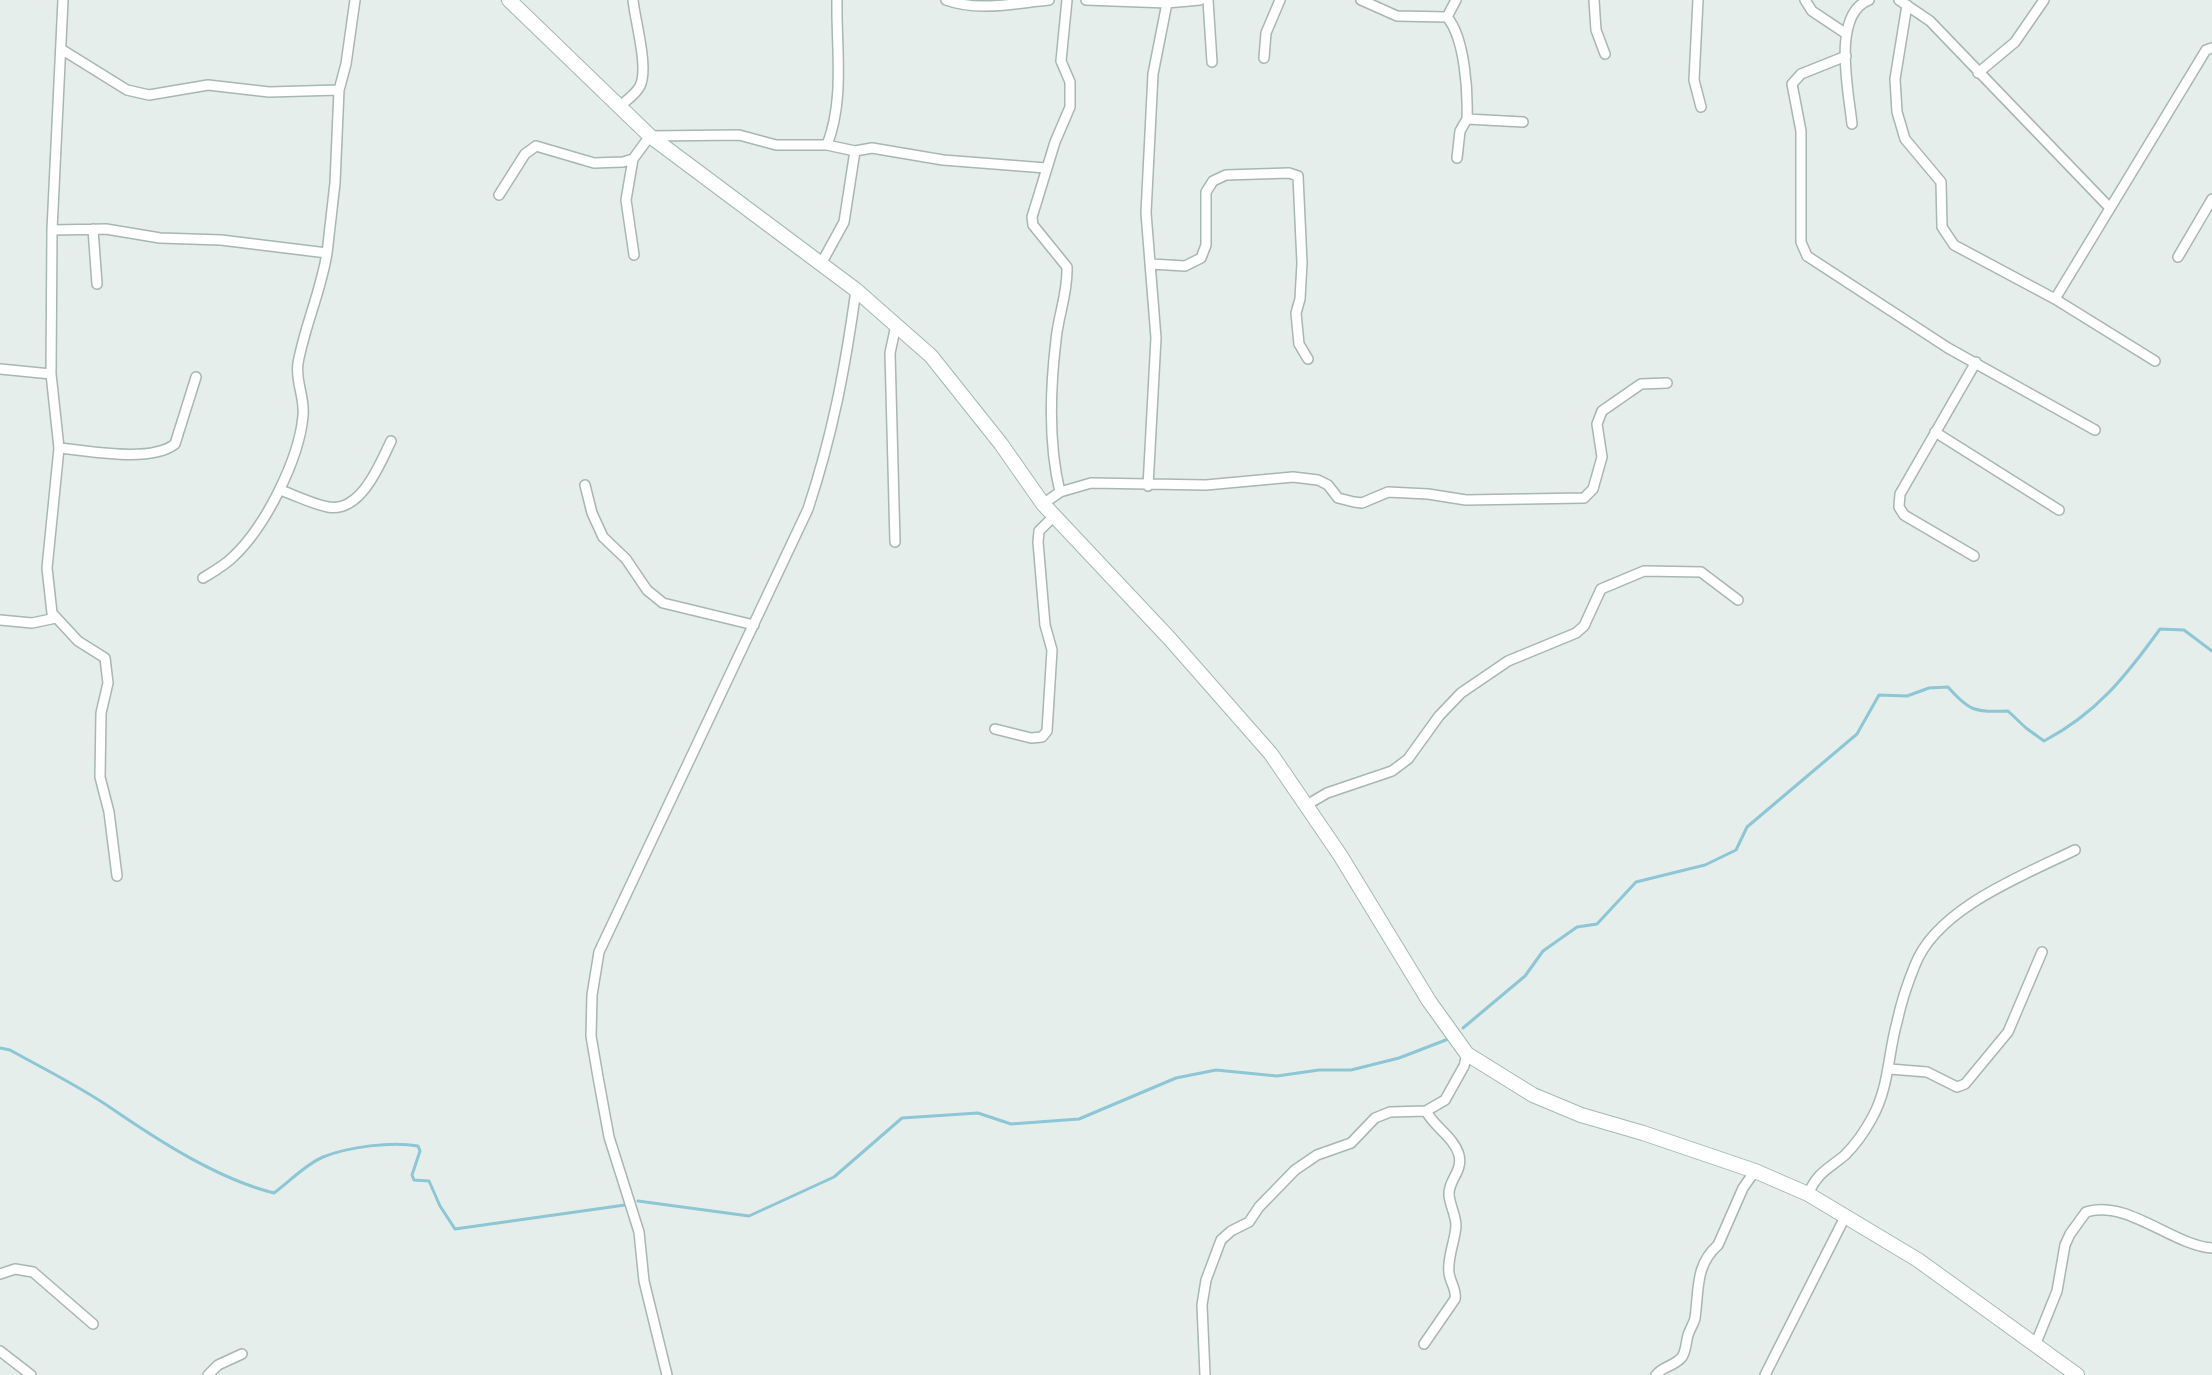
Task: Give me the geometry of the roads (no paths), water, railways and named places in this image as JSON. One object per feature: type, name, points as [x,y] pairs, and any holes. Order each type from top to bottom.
[{"type":"street","points":[[63,0],[52,230],[51,374],[59,448],[47,568],[52,613],[78,641],[105,658],[108,683],[101,713],[100,777],[109,812],[117,876]]},
{"type":"street","points":[[204,578],[232,558],[253,535],[280,490],[294,454],[303,418],[304,402],[297,379],[298,365],[320,289],[327,253],[335,183],[339,90],[346,64],[354,0]]},
{"type":"street","points":[[509,0],[650,136],[856,290],[931,357],[1001,444],[1043,504],[1235,713],[1289,777],[1305,806],[1340,855],[1429,1002],[1467,1054],[1533,1095],[1581,1115],[1643,1133],[1755,1171],[1808,1194],[1918,1260],[2036,1343],[2077,1375]]},
{"type":"street","points":[[620,106],[637,92],[642,83],[644,69],[633,0]]},
{"type":"street","points":[[827,145],[835,116],[837,0]]},
{"type":"street","points":[[946,0],[956,4],[987,6],[1049,0]]},
{"type":"street","points":[[1060,492],[1051,441],[1056,340],[1064,301],[1067,267],[1034,225],[1034,209],[1070,107],[1070,82],[1061,61],[1067,0]]},
{"type":"street","points":[[1086,0],[1167,3],[1200,0]]},
{"type":"street","points":[[1208,0],[1212,62]]},
{"type":"street","points":[[1264,58],[1266,33],[1280,0]]},
{"type":"street","points":[[1361,0],[1397,16],[1447,17],[1454,25],[1463,59],[1467,119],[1460,132],[1457,158]]},
{"type":"street","points":[[1447,17],[1456,0]]},
{"type":"street","points":[[1594,0],[1596,30],[1605,54]]},
{"type":"street","points":[[1698,0],[1694,80],[1701,107]]},
{"type":"street","points":[[1804,0],[1812,11],[1845,33]]},
{"type":"street","points":[[1852,124],[1845,33],[1853,15],[1863,2],[1869,0]]},
{"type":"street","points":[[1978,73],[2015,42],[2044,0]]},
{"type":"street","points":[[2109,207],[1930,21],[1903,2],[1895,79],[1897,112],[1905,139],[1941,182],[1942,227],[1954,245],[2055,299],[2155,361]]},
{"type":"street","points":[[1148,486],[1156,338],[1146,213],[1153,74],[1167,3]]},
{"type":"street","points":[[2055,299],[2206,50],[2212,48]]},
{"type":"street","points":[[61,49],[127,90],[149,95],[208,85],[269,92],[339,90]]},
{"type":"street","points":[[1846,56],[1801,74],[1792,84],[1801,131],[1801,242],[1808,256],[1948,348],[2095,430]]},
{"type":"street","points":[[1467,119],[1523,122]]},
{"type":"street","points":[[650,136],[726,134],[776,145],[827,145],[855,151],[872,148],[943,160],[1047,168]]},
{"type":"street","points":[[634,255],[626,200],[633,159],[650,136]]},
{"type":"street","points":[[499,195],[525,153],[536,146],[543,146],[578,160],[594,163],[623,162],[633,159]]},
{"type":"street","points":[[821,264],[844,222],[855,151]]},
{"type":"street","points":[[1151,264],[1185,266],[1201,258],[1206,245],[1206,192],[1213,181],[1226,175],[1289,173],[1298,177],[1302,263],[1300,299],[1296,313],[1299,344],[1308,359]]},
{"type":"street","points":[[2178,257],[2212,199]]},
{"type":"street","points":[[52,230],[93,229],[160,238],[221,240],[327,253]]},
{"type":"street","points":[[93,229],[97,284]]},
{"type":"street","points":[[667,1375],[644,1281],[639,1232],[609,1137],[591,1036],[592,995],[599,952],[607,929],[808,509],[827,451],[843,385],[856,290]]},
{"type":"street","points":[[895,542],[890,353],[896,325]]},
{"type":"street","points":[[1974,556],[1904,515],[1899,507],[1900,494],[1976,362]]},
{"type":"street","points":[[0,369],[51,374]]},
{"type":"street","points":[[59,448],[140,454],[166,451],[175,444],[196,377]]},
{"type":"street","points":[[1043,504],[1060,492],[1105,482],[1148,486],[1206,485],[1293,477],[1318,480],[1328,486],[1338,498],[1362,503],[1388,492],[1428,494],[1466,500],[1584,498],[1593,489],[1601,464],[1602,444],[1597,424],[1602,411],[1641,384],[1667,383]]},
{"type":"street","points":[[1935,432],[2059,510]]},
{"type":"street","points":[[280,490],[328,507],[340,507],[361,492],[391,441]]},
{"type":"street","points":[[585,485],[592,513],[603,537],[626,559],[647,590],[663,603],[754,625]]},
{"type":"street","points":[[995,729],[1031,738],[1042,737],[1047,731],[1052,650],[1045,625],[1038,542],[1040,531],[1054,516]]},
{"type":"street","points":[[1305,806],[1326,793],[1392,771],[1408,759],[1433,723],[1461,693],[1508,661],[1576,633],[1584,626],[1597,594],[1605,587],[1644,571],[1692,571],[1709,577],[1738,600]]},
{"type":"street","points":[[0,620],[32,623],[56,618]]},
{"type":"street","points":[[1808,1194],[1822,1171],[1846,1154],[1872,1118],[1890,1069],[1897,1019],[1915,964],[1937,932],[1976,902],[2075,850]]},
{"type":"street","points":[[1890,1069],[1927,1072],[1957,1087],[1965,1084],[2008,1032],[2042,952]]},
{"type":"street","points":[[1205,1375],[1202,1305],[1206,1280],[1221,1240],[1231,1231],[1249,1222],[1259,1206],[1295,1170],[1317,1155],[1352,1143],[1375,1119],[1390,1112],[1426,1111],[1445,1100],[1464,1066],[1467,1054]]},
{"type":"street","points":[[1424,1344],[1455,1299],[1456,1293],[1449,1272],[1456,1215],[1449,1196],[1450,1184],[1457,1175],[1460,1163],[1452,1142],[1431,1122],[1426,1111]]},
{"type":"street","points":[[1656,1375],[1660,1370],[1675,1363],[1685,1351],[1695,1319],[1696,1285],[1702,1266],[1710,1251],[1718,1245],[1743,1188],[1755,1171]]},
{"type":"street","points":[[2036,1343],[2057,1292],[2065,1245],[2086,1212],[2105,1209],[2196,1247],[2212,1248]]},
{"type":"street","points":[[1764,1375],[1845,1217]]},
{"type":"street","points":[[0,1274],[15,1269],[33,1272],[93,1324]]},
{"type":"street","points":[[0,1351],[31,1375]]},
{"type":"street","points":[[208,1375],[218,1365],[242,1354]]},
{"type":"waterway","points":[[1463,1028],[1525,976],[1543,951],[1577,927],[1597,924],[1636,882],[1705,865],[1736,850],[1747,827],[1857,734],[1879,695],[1907,696],[1929,688],[1948,687],[1974,709],[2008,711],[2044,741],[2095,706],[2122,678],[2160,629],[2184,630],[2212,651]]},
{"type":"waterway","points":[[638,1201],[749,1216],[834,1177],[902,1118],[978,1113],[1011,1124],[1079,1119],[1176,1078],[1216,1070],[1277,1076],[1319,1070],[1351,1070],[1399,1058],[1451,1038]]},
{"type":"waterway","points":[[0,1048],[10,1050],[74,1085],[210,1169],[274,1193],[323,1157],[357,1148],[396,1144],[418,1146],[420,1151],[412,1175],[414,1180],[429,1181],[440,1206],[455,1229],[625,1205]]}]
